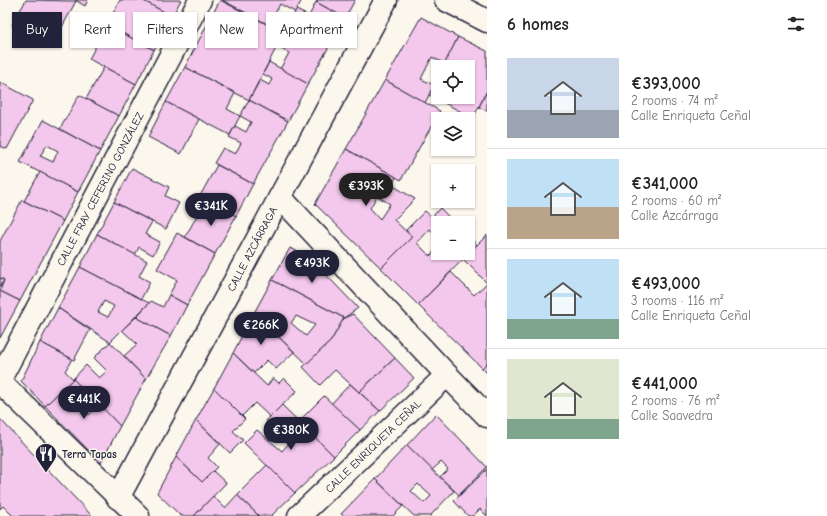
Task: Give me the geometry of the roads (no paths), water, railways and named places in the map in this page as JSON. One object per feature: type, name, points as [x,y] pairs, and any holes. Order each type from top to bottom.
[{"type":"street","name":"CALLE FRAY CEFERINO GONZÁLEZ","points":[[0,379],[200,0]]},
{"type":"street","name":"CALLE AZCÁRRAGA","points":[[118,498],[386,0]]},
{"type":"street","points":[[446,0],[487,21]]},
{"type":"street","points":[[280,197],[487,416]]},
{"type":"street","name":"CALLE ENRIQUETA CEÑAL","points":[[299,516],[447,375]]},
{"type":"street","points":[[0,382],[138,516]]},
{"type":"place","name":"Terra Tapas","points":[[46,474]]}]
